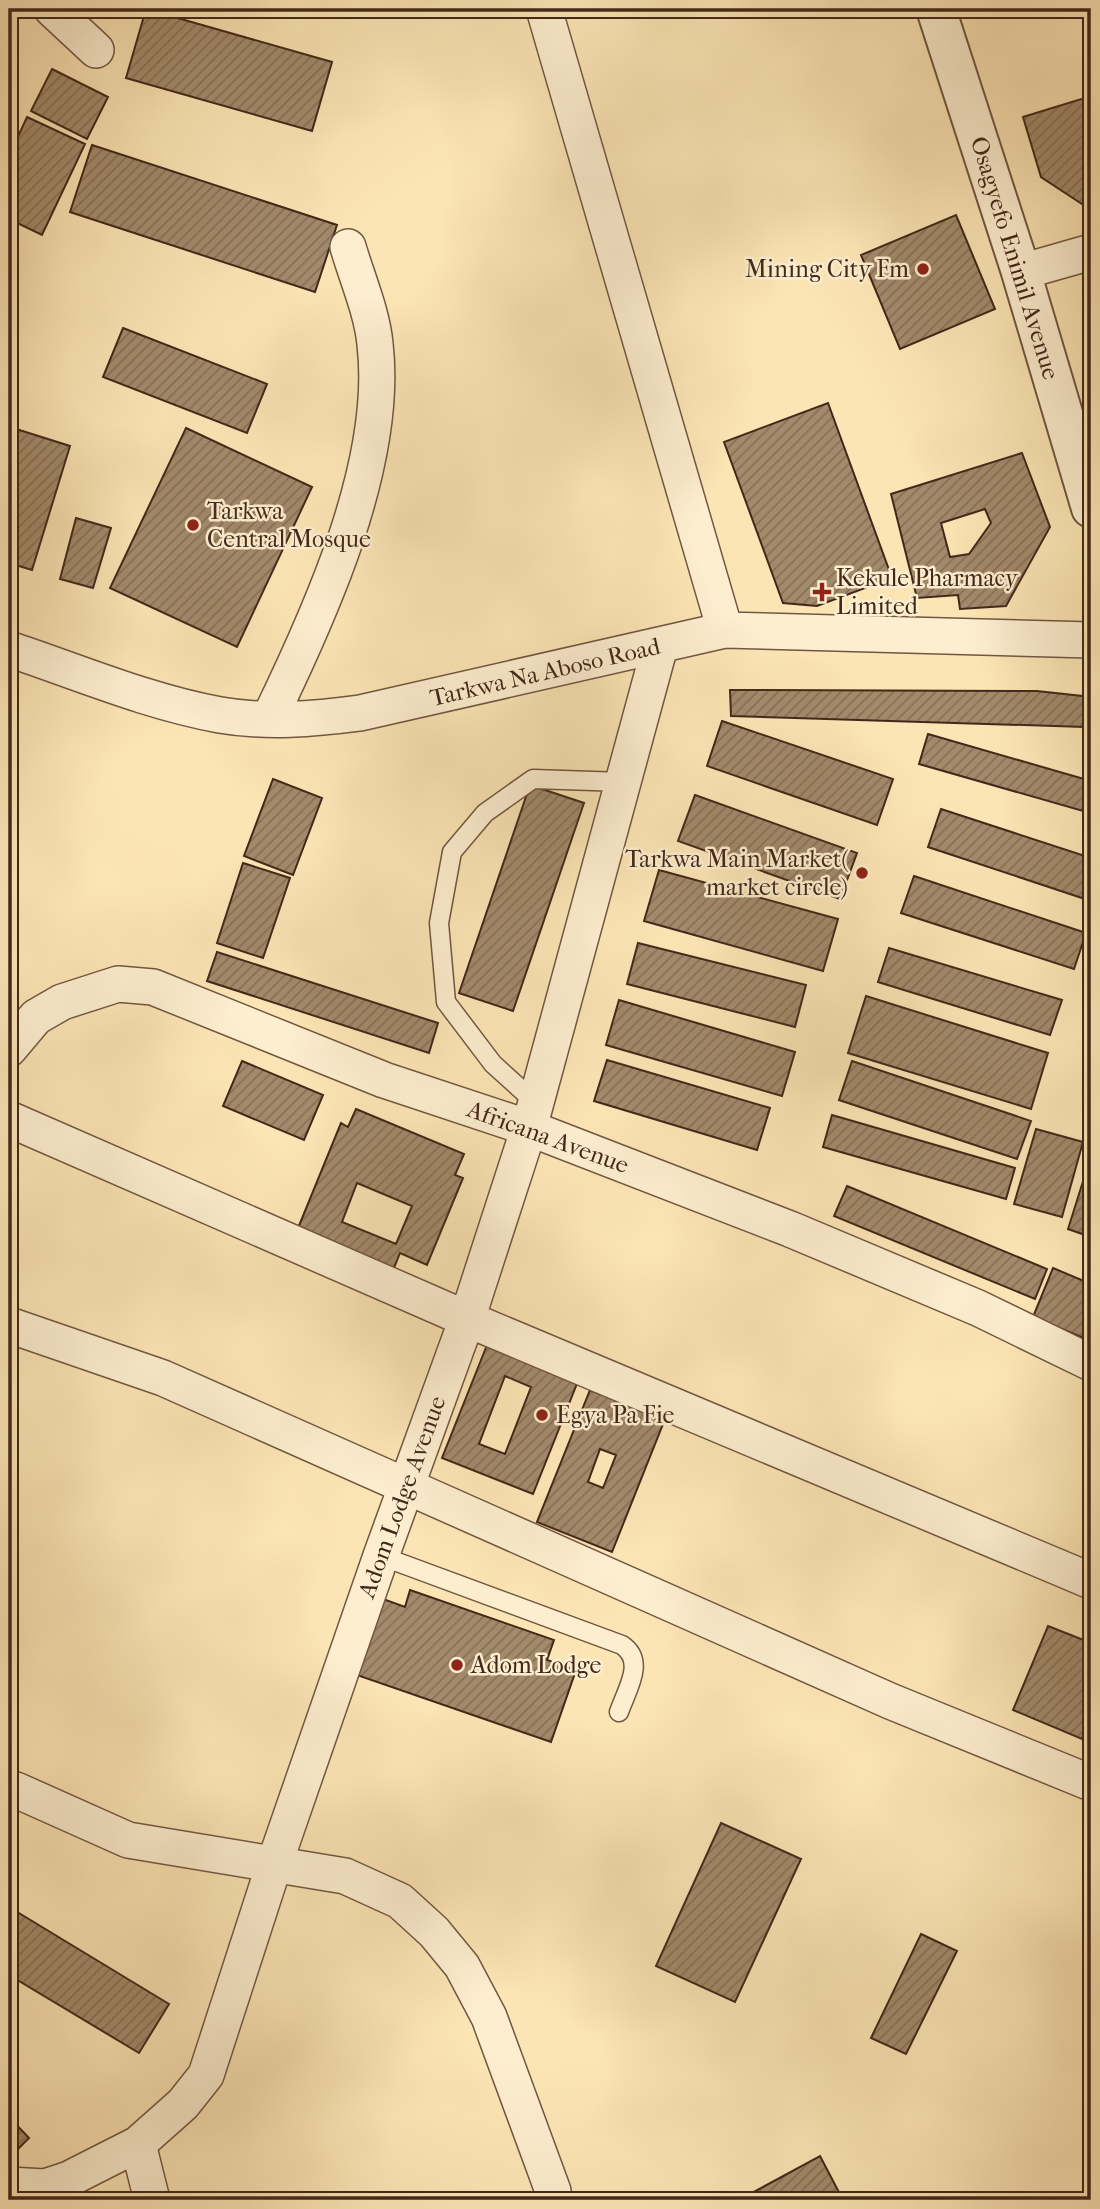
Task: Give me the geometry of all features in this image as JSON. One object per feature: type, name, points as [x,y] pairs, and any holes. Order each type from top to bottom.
[{"type":"street","points":[[52,9],[96,50]]},
{"type":"street","points":[[544,9],[725,630]]},
{"type":"street","name":"Osagyefo Enimil Avenue","points":[[936,9],[1021,272],[1091,508]]},
{"type":"street","points":[[269,719],[307,642],[343,550],[378,401],[375,342],[348,247]]},
{"type":"street","points":[[1021,272],[1091,252]]},
{"type":"street","name":"Tarkwa Na Aboso Road","points":[[9,649],[180,706],[222,715],[315,719],[360,713],[725,630],[1091,640]]},
{"type":"street","name":"Adom Lodge Avenue","points":[[9,2185],[45,2187],[69,2179],[138,2144],[183,2104],[206,2075],[274,1865],[405,1485],[467,1319],[533,1116],[660,646]]},
{"type":"street","name":"Africana Avenue","points":[[9,1049],[36,1017],[62,1002],[118,984],[153,987],[384,1080],[533,1116],[978,1308],[1091,1363]]},
{"type":"street","points":[[9,1119],[467,1319],[1091,1581]]},
{"type":"street","points":[[9,1325],[163,1378],[890,1701],[1091,1783]]},
{"type":"street","points":[[16,1790],[128,1840],[345,1876],[400,1901],[434,1932],[461,1966],[489,2017],[553,2191],[552,2200]]},
{"type":"street","points":[[138,2144],[152,2200]]},
{"type":"lane","points":[[533,1116],[446,1002],[439,923],[452,852],[485,813],[533,779],[623,782]]},
{"type":"lane","points":[[380,1556],[622,1645],[632,1652],[636,1663],[619,1712]]},
{"type":"building","points":[[146,9],[332,62],[312,131],[126,78]]},
{"type":"building","points":[[52,69],[108,97],[87,139],[31,111]]},
{"type":"building","points":[[1091,96],[1091,210],[1041,177],[1023,117]]},
{"type":"building","points":[[27,117],[85,144],[42,235],[9,219],[9,156]]},
{"type":"building","points":[[92,145],[337,225],[315,292],[70,212]]},
{"type":"building","name":"Mining City Fm","points":[[956,215],[995,309],[900,349],[861,255]]},
{"type":"building","points":[[123,328],[267,384],[247,433],[103,377]]},
{"type":"building","points":[[828,403],[892,578],[817,606],[783,603],[724,442]]},
{"type":"building","points":[[13,428],[70,446],[32,570],[9,563],[9,443]]},
{"type":"building","points":[[186,428],[312,487],[237,647],[110,588]]},
{"type":"building","points":[[1022,453],[1050,527],[1006,606],[960,609],[958,595],[917,598],[891,494]],"holes":[[[985,509],[991,523],[969,554],[950,557],[941,523]]]},
{"type":"building","points":[[76,518],[111,528],[93,588],[60,579]]},
{"type":"building","points":[[730,690],[1037,691],[1091,697],[1091,745],[1085,727],[731,716]]},
{"type":"building","points":[[722,721],[893,779],[877,825],[707,766]]},
{"type":"building","points":[[928,734],[1091,781],[1090,813],[919,764]]},
{"type":"building","points":[[273,779],[322,798],[293,875],[244,856]]},
{"type":"building","points":[[530,785],[584,803],[513,1011],[459,993]]},
{"type":"building","points":[[695,795],[857,853],[840,899],[678,841]]},
{"type":"building","points":[[941,809],[1091,858],[1091,901],[928,847]]},
{"type":"building","points":[[243,863],[290,878],[263,958],[217,943]]},
{"type":"building","points":[[659,870],[838,919],[823,971],[644,921]]},
{"type":"building","points":[[914,876],[1086,933],[1074,969],[901,913]]},
{"type":"building","points":[[638,943],[806,985],[795,1027],[627,984]]},
{"type":"building","points":[[889,948],[1062,1000],[1050,1035],[878,982]]},
{"type":"building","points":[[217,952],[438,1023],[429,1053],[207,981]]},
{"type":"building","points":[[866,996],[1048,1053],[1031,1109],[848,1053]]},
{"type":"building","points":[[619,1000],[795,1052],[782,1096],[606,1045]]},
{"type":"building","points":[[607,1060],[770,1108],[757,1150],[594,1101]]},
{"type":"building","points":[[242,1061],[323,1095],[304,1140],[223,1106]]},
{"type":"building","points":[[852,1061],[1031,1121],[1017,1159],[839,1100]]},
{"type":"building","points":[[356,1109],[464,1154],[455,1175],[463,1178],[427,1265],[400,1253],[392,1273],[296,1233],[341,1123],[348,1127]],"holes":[[[357,1183],[412,1206],[396,1244],[342,1222]]]},
{"type":"building","points":[[832,1115],[1015,1168],[1006,1199],[823,1147]]},
{"type":"building","points":[[1036,1129],[1083,1142],[1062,1217],[1014,1204]]},
{"type":"building","points":[[1091,1156],[1091,1237],[1068,1229]]},
{"type":"building","points":[[847,1186],[1047,1269],[1035,1299],[834,1216]]},
{"type":"building","points":[[1053,1268],[1091,1284],[1091,1341],[1033,1317]]},
{"type":"building","name":"Egya Pa Fie","points":[[489,1340],[580,1376],[533,1494],[442,1458]],"holes":[[[505,1376],[531,1387],[505,1454],[479,1444]]]},
{"type":"building","points":[[590,1390],[665,1419],[612,1552],[537,1522]],"holes":[[[600,1449],[616,1455],[603,1488],[588,1482]]]},
{"type":"building","points":[[410,1590],[554,1640],[547,1660],[576,1670],[551,1742],[348,1672],[375,1596],[405,1607]]},
{"type":"building","points":[[1048,1626],[1091,1643],[1091,1716],[1082,1739],[1013,1710]]},
{"type":"building","points":[[721,1823],[801,1859],[735,2002],[656,1966]]},
{"type":"building","points":[[9,1907],[169,2004],[139,2053],[9,1975]]},
{"type":"building","points":[[921,1934],[957,1951],[906,2054],[871,2038]]},
{"type":"building","points":[[9,2117],[29,2138],[9,2158]]},
{"type":"building","points":[[820,2156],[843,2200],[739,2200]]},
{"type":"place","name":"Mining City Fm","points":[[923,269]]},
{"type":"place","name":"Tarkwa Central Mosque","points":[[193,525]]},
{"type":"place","name":"Kekule Pharmacy Limited","points":[[822,592]]},
{"type":"place","name":"Tarkwa Main Market( market circle)","points":[[862,873]]},
{"type":"place","name":"Egya Pa Fie","points":[[542,1415]]},
{"type":"place","name":"Adom Lodge","points":[[457,1665]]}]
